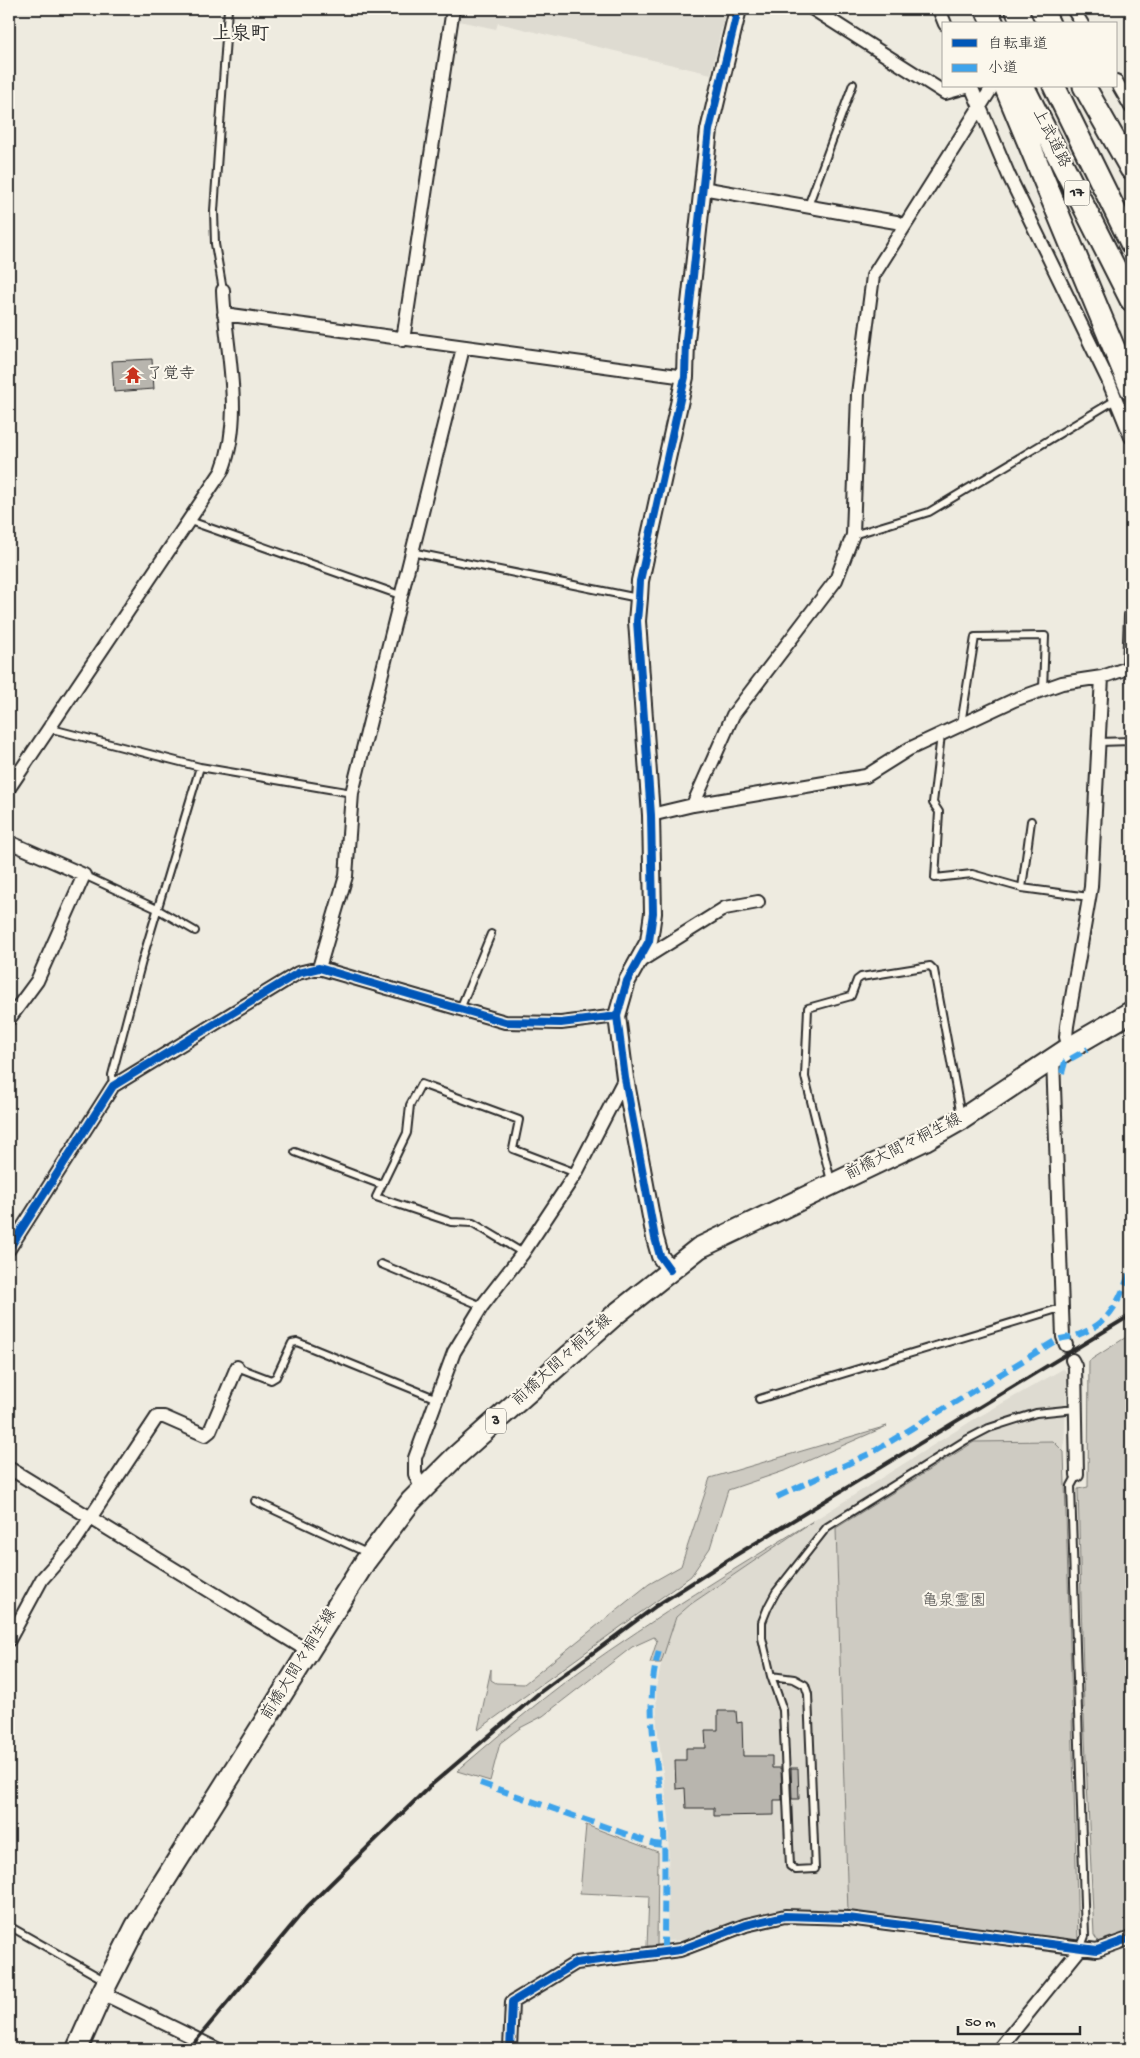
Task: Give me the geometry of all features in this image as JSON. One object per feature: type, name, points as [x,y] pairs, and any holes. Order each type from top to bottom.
[{"type":"highway","points":[[972,9],[977,22]]},
{"type":"highway","points":[[986,9],[992,22]]},
{"type":"highway","points":[[1016,9],[1022,22]]},
{"type":"highway","points":[[1041,9],[1048,22]]},
{"type":"highway","points":[[998,88],[1124,394]]},
{"type":"highway","name":"上武道路","points":[[1025,88],[1131,300]]},
{"type":"highway","name":"上武道路","points":[[1055,88],[1131,243]]},
{"type":"highway","points":[[1085,88],[1131,169]]},
{"type":"main road","name":"前橋大間々桐生線","points":[[77,2049],[105,1987],[136,1926],[308,1652],[390,1526],[454,1458],[594,1334],[699,1248],[731,1231],[902,1152],[962,1119],[1061,1053],[1131,1012]]},
{"type":"street","points":[[403,340],[453,9]]},
{"type":"street","points":[[670,1270],[660,1256],[655,1238],[625,1078],[617,1016],[627,981],[649,941],[653,913],[651,815],[637,621],[640,581],[685,378],[686,340],[709,130],[738,9]]},
{"type":"street","points":[[813,9],[945,93],[963,88]]},
{"type":"street","points":[[939,9],[944,22]]},
{"type":"street","points":[[1073,9],[1081,22]]},
{"type":"street","points":[[1118,84],[1131,106]]},
{"type":"street","points":[[971,88],[1009,176],[1124,394],[1131,437]]},
{"type":"street","points":[[693,805],[733,715],[836,580],[853,535],[858,394],[873,276],[980,107],[997,88]]},
{"type":"street","points":[[702,188],[896,222],[904,226]]},
{"type":"street","points":[[9,788],[190,521],[222,471],[228,458],[232,386],[223,290]]},
{"type":"street","points":[[224,314],[685,378]]},
{"type":"street","points":[[319,968],[346,876],[352,793],[463,348]]},
{"type":"street","points":[[651,815],[693,805],[866,776],[909,749],[961,724],[1043,689],[1062,683],[1102,677],[1125,669],[1129,665],[1131,616]]},
{"type":"street","points":[[1066,1345],[1062,1310],[1061,1053],[1066,1037],[1089,897],[1102,677]]},
{"type":"street","points":[[9,842],[84,875],[36,981],[9,1019]]},
{"type":"street","points":[[637,963],[725,908],[758,902]]},
{"type":"street","points":[[9,1250],[113,1086],[298,973],[319,968],[504,1022],[561,1023],[617,1016]]},
{"type":"street","points":[[422,1490],[415,1474],[416,1458],[454,1352],[482,1306],[523,1253],[576,1173],[625,1078]]},
{"type":"street","points":[[1072,1360],[1075,1366],[1077,1475]]},
{"type":"street","points":[[9,1640],[42,1578],[73,1544],[158,1418],[164,1417],[205,1435],[210,1431],[237,1367]]},
{"type":"street","points":[[9,1468],[308,1652]]},
{"type":"street","points":[[510,2049],[512,2002],[569,1966],[588,1960],[680,1950],[768,1919],[805,1916],[848,1918],[1097,1950],[1131,1938]]},
{"type":"street","points":[[999,2049],[1080,1948]]},
{"type":"street","points":[[105,1987],[217,2049]]},
{"type":"lane","points":[[223,290],[215,244],[214,211],[228,9]]},
{"type":"lane","points":[[808,206],[853,84]]},
{"type":"lane","points":[[853,535],[929,512],[1124,394]]},
{"type":"lane","points":[[190,521],[400,595]]},
{"type":"lane","points":[[412,552],[639,598]]},
{"type":"lane","points":[[961,724],[975,637],[1045,636],[1043,689]]},
{"type":"lane","points":[[48,728],[200,767],[352,793]]},
{"type":"lane","points":[[941,735],[933,803],[939,812],[935,878],[972,874],[1022,888],[1089,897]]},
{"type":"lane","points":[[1098,742],[1131,741]]},
{"type":"lane","points":[[113,1086],[112,1075],[200,767]]},
{"type":"lane","points":[[1022,888],[1031,821]]},
{"type":"lane","points":[[84,875],[158,909],[195,930]]},
{"type":"lane","points":[[460,1009],[491,934]]},
{"type":"lane","points":[[832,1185],[805,1077],[808,1008],[851,996],[860,977],[930,966],[934,970],[957,1106],[962,1119]]},
{"type":"lane","points":[[523,1253],[473,1223],[451,1222],[376,1197],[407,1134],[410,1105],[420,1084],[519,1120],[513,1149],[576,1173]]},
{"type":"lane","points":[[295,1152],[382,1185]]},
{"type":"lane","points":[[381,1264],[482,1306]]},
{"type":"lane","points":[[759,1399],[1054,1310],[1062,1310]]},
{"type":"lane","points":[[237,1367],[271,1380],[276,1378],[292,1343],[297,1342],[437,1399]]},
{"type":"lane","points":[[771,1676],[794,1680],[805,1686],[808,1694],[815,1868],[796,1870],[790,1866],[783,1710],[771,1676],[762,1638],[762,1622],[776,1592],[827,1527],[966,1440],[989,1428],[1036,1413],[1076,1409]]},
{"type":"lane","points":[[1077,1475],[1072,1486],[1085,1936],[1080,1948]]},
{"type":"lane","points":[[255,1501],[370,1555]]},
{"type":"lane","points":[[9,1926],[105,1987]]},
{"type":"shaded area","points":[[456,9],[726,9],[711,74],[498,23],[496,29],[454,20]]},
{"type":"shaded area","points":[[1063,1369],[1067,1372],[1064,1451],[1053,1441],[836,1528],[848,1913],[789,1912],[689,1940],[667,1941],[669,1818],[657,1726],[656,1688],[666,1642],[676,1617],[691,1604],[813,1521],[973,1420]]},
{"type":"green space","name":"亀泉霊園","points":[[1131,1334],[1131,1929],[1113,1939],[1099,1943],[1094,1935],[1084,1715],[1072,1715],[1078,1941],[1072,1944],[981,1929],[848,1913],[836,1528],[974,1442],[1053,1441],[1064,1452],[1072,1708],[1084,1708],[1078,1489],[1088,1487],[1089,1361]]},
{"type":"green space","points":[[887,1426],[787,1470],[728,1490],[710,1548],[691,1576],[478,1730],[491,1669],[491,1680],[496,1683],[524,1684],[649,1584],[681,1566],[710,1478]]},
{"type":"green space","points":[[813,1521],[691,1604],[676,1617],[661,1663],[650,1663],[657,1641],[654,1637],[632,1647],[543,1716],[520,1728],[500,1743],[490,1781],[457,1771],[533,1707],[580,1671],[666,1612]]},
{"type":"green space","points":[[586,1825],[658,1852],[657,1947],[647,1946],[649,1896],[580,1893]]},
{"type":"building","name":"了覚寺","points":[[152,359],[154,389],[114,392],[112,361]]},
{"type":"building","points":[[718,1711],[736,1711],[737,1723],[742,1722],[743,1756],[772,1756],[772,1768],[781,1768],[782,1800],[774,1800],[774,1815],[714,1816],[714,1808],[686,1808],[685,1788],[676,1789],[675,1760],[686,1760],[686,1748],[706,1748],[705,1730],[718,1730]]},
{"type":"building","points":[[791,1768],[798,1768],[799,1799],[792,1799]]},
{"type":"railway","points":[[189,2049],[307,1907],[429,1787],[539,1693],[656,1606],[731,1558],[1131,1315]]},
{"type":"marked path","points":[[1062,1073],[1065,1062],[1088,1049]]},
{"type":"marked path","points":[[777,1497],[873,1452],[1055,1341],[1090,1330],[1099,1324],[1112,1310],[1122,1293],[1131,1271]]},
{"type":"marked path","points":[[659,1651],[654,1674],[652,1718],[664,1830],[664,1953]]},
{"type":"marked path","points":[[480,1783],[654,1844],[664,1845]]},
{"type":"cycle path","points":[[670,1270],[660,1256],[655,1238],[625,1078],[617,1016],[627,981],[649,941],[653,913],[651,815],[637,621],[640,581],[685,377],[686,340],[709,130],[738,9]]},
{"type":"cycle path","points":[[9,1249],[113,1086],[298,973],[319,968],[505,1022],[561,1023],[617,1016]]},
{"type":"cycle path","points":[[510,2049],[512,2002],[576,1963],[680,1950],[746,1925],[785,1916],[848,1918],[1097,1950],[1131,1938]]},
{"type":"place","name":"了覚寺","points":[[133,375]]},
{"type":"district","name":"上泉町","points":[[241,35]]}]
